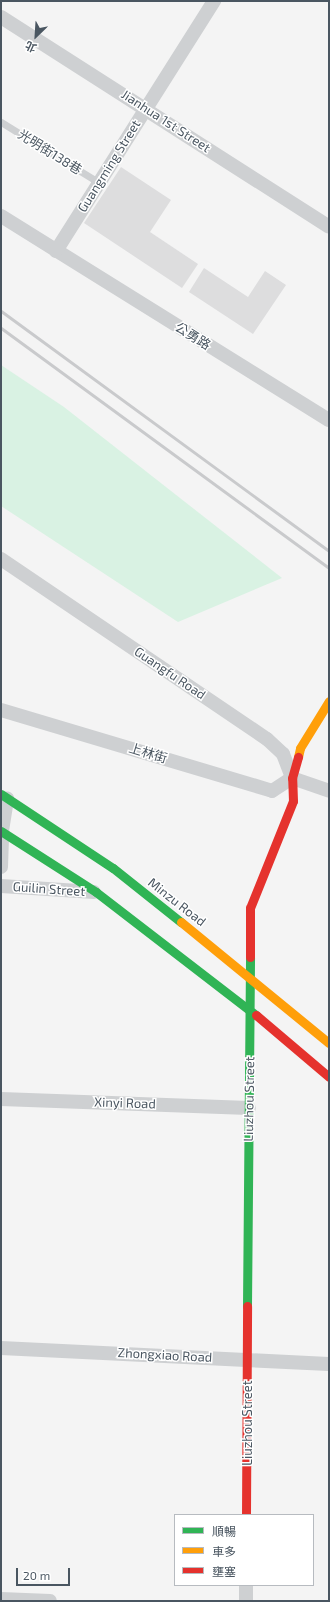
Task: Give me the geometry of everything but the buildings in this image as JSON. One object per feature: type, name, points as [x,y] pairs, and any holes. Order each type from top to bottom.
[{"type":"street","name":"Guangming Street","points":[[56,251],[98,182],[214,1]]},
{"type":"street","name":"Jianhua 1st Street","points":[[1,17],[146,108],[329,227]]},
{"type":"street","name":"公勇路","points":[[1,216],[329,420]]},
{"type":"street","name":"Guangfu Road","points":[[1,559],[267,739],[283,754],[292,778]]},
{"type":"street","name":"Liuzhou Street","points":[[246,1514],[250,908],[293,801],[292,778],[300,748],[329,701]]},
{"type":"street","name":"上林街","points":[[1,710],[272,791],[292,778]]},
{"type":"street","points":[[292,778],[329,792]]},
{"type":"street","points":[[1,867],[1,831],[4,796]]},
{"type":"street","name":"Minzu Road","points":[[4,796],[113,868],[250,976],[329,1043]]},
{"type":"street","points":[[1,831],[96,892],[250,1010],[329,1077]]},
{"type":"street","name":"Guilin Street","points":[[1,886],[96,892]]},
{"type":"street","name":"Xinyi Road","points":[[1,1099],[248,1108]]},
{"type":"street","name":"Zhongxiao Road","points":[[1,1348],[329,1364]]},
{"type":"street","points":[[246,1586],[246,1601]]},
{"type":"street","points":[[1,1599],[50,1601]]},
{"type":"lane","name":"光明街138巷","points":[[1,122],[98,182]]},
{"type":"green space","points":[[1,365],[64,407],[282,578],[178,622],[1,506]]},
{"type":"railway","points":[[1,311],[329,551]]},
{"type":"railway","points":[[1,328],[329,568]]},
{"type":"traffic: fast","points":[[1,794],[113,868],[181,922]]},
{"type":"traffic: fast","points":[[1,831],[96,892],[256,1015]]},
{"type":"traffic: fast","points":[[247,1306],[250,957]]},
{"type":"traffic: slow","points":[[298,757],[300,748],[329,701]]},
{"type":"traffic: slow","points":[[181,922],[329,1043]]},
{"type":"traffic: jam","points":[[250,957],[250,908],[293,801],[292,778],[298,757]]},
{"type":"traffic: jam","points":[[256,1015],[329,1077]]},
{"type":"traffic: jam","points":[[246,1514],[247,1306]]}]
